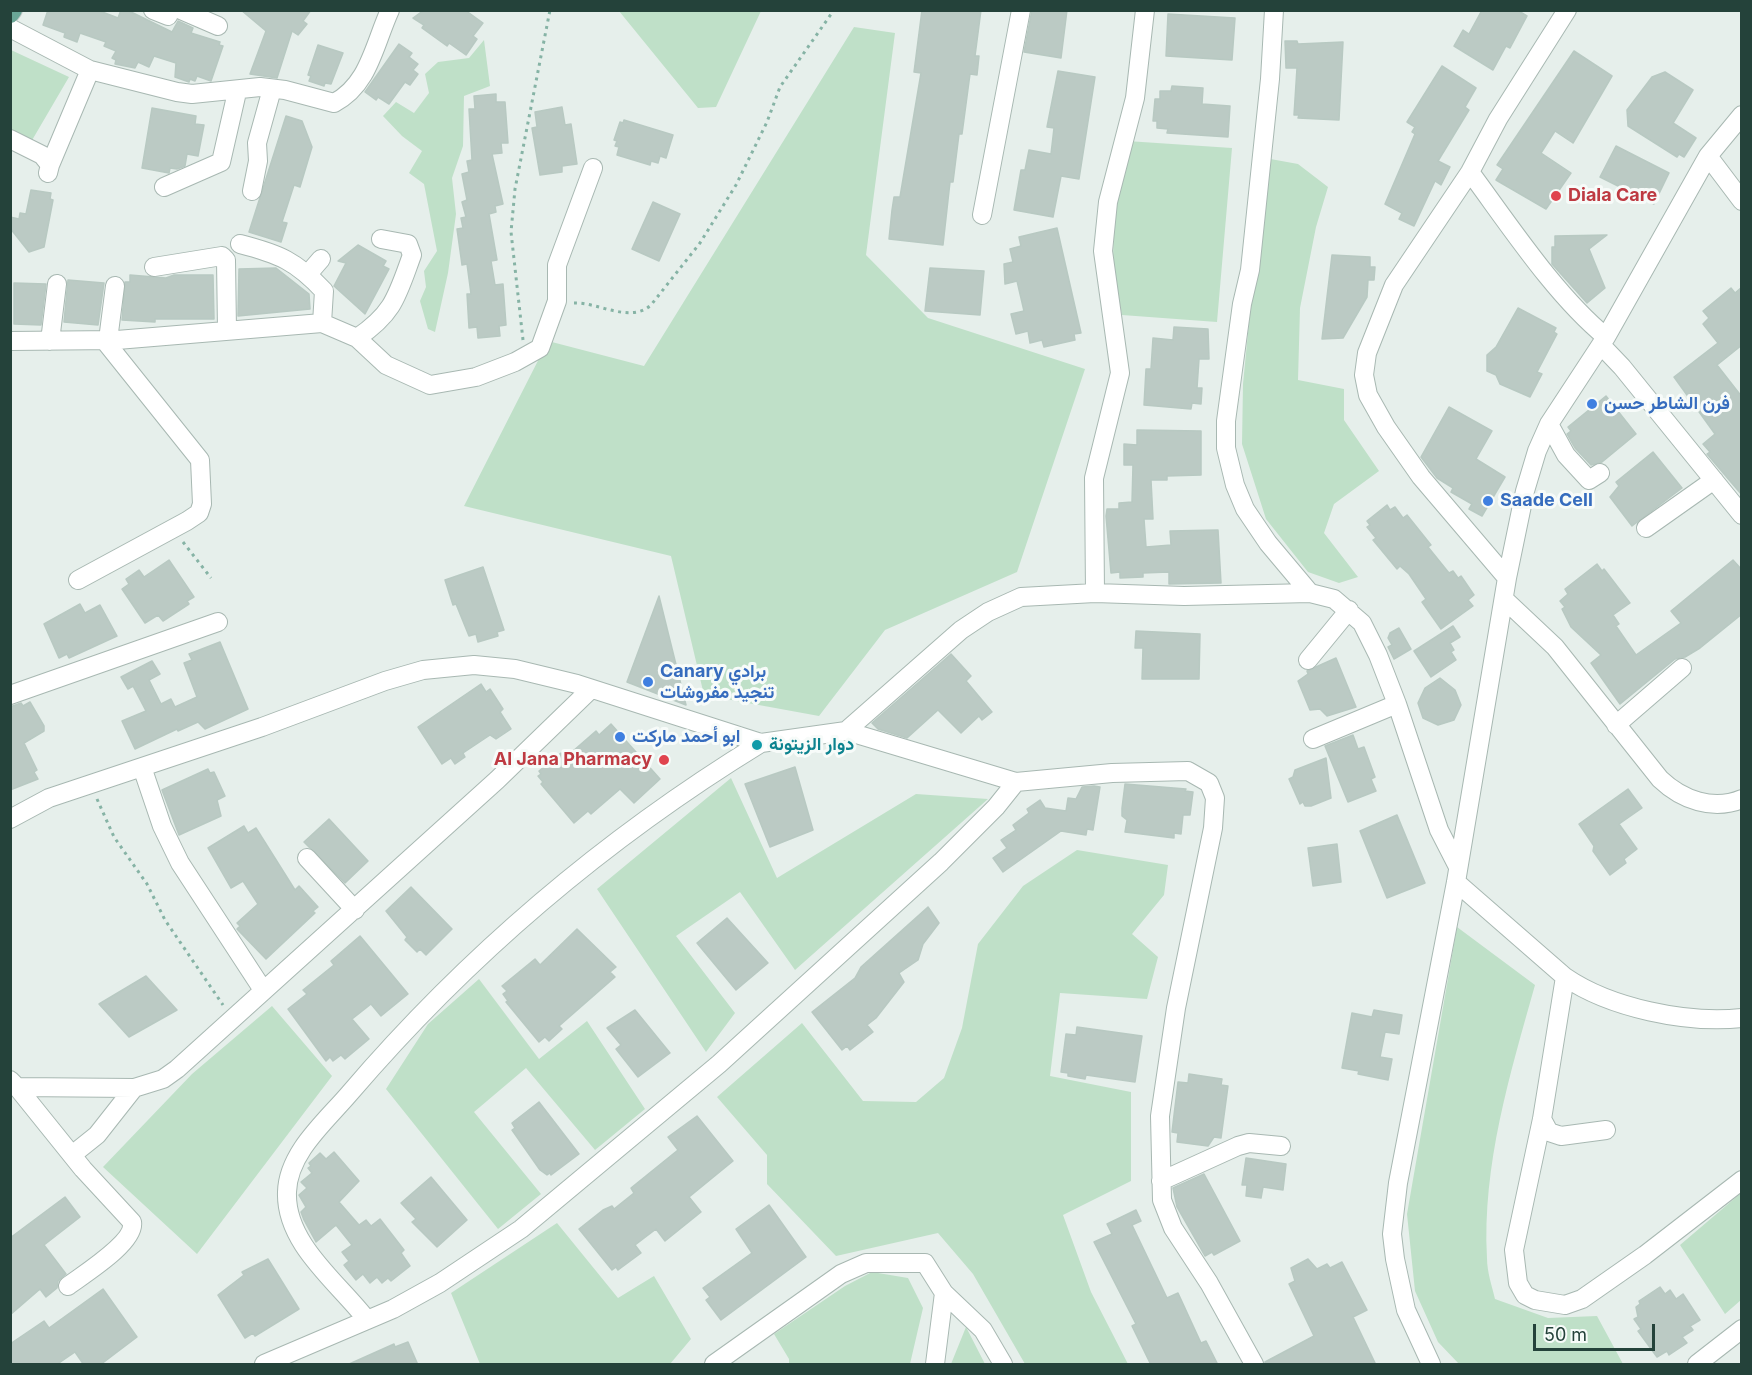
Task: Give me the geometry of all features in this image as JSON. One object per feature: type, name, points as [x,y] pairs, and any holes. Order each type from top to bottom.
[{"type":"street","points":[[153,10],[168,16],[171,10]]},
{"type":"street","points":[[182,10],[218,26]]},
{"type":"street","points":[[10,28],[90,70],[177,92],[192,94],[237,92],[260,87],[334,104],[354,91],[365,72],[390,10]]},
{"type":"street","points":[[982,215],[1021,10]]},
{"type":"street","points":[[1095,593],[1094,478],[1120,373],[1103,251],[1108,202],[1135,98],[1145,10]]},
{"type":"street","points":[[1274,10],[1270,79],[1250,270],[1242,304],[1226,421],[1226,448],[1235,485],[1245,508],[1268,543],[1310,593]]},
{"type":"street","points":[[1507,578],[1409,460],[1386,427],[1368,395],[1364,375],[1367,353],[1394,285],[1470,172],[1498,120],[1567,10]]},
{"type":"street","points":[[10,138],[42,155],[49,169],[90,70]]},
{"type":"street","points":[[252,191],[258,161],[257,143],[272,89]]},
{"type":"street","points":[[164,187],[221,162],[237,92]]},
{"type":"street","points":[[1431,1365],[1406,1310],[1392,1234],[1398,1183],[1457,874],[1507,578],[1525,491],[1549,424],[1603,341],[1708,156],[1742,115]]},
{"type":"street","points":[[1708,156],[1742,201]]},
{"type":"street","points":[[10,341],[106,340],[322,322],[357,338],[386,365],[430,385],[476,377],[525,357],[540,348],[557,301],[557,265],[593,168]]},
{"type":"street","points":[[1470,172],[1522,242],[1742,515]]},
{"type":"street","points":[[357,338],[379,323],[389,312],[412,255],[408,244],[381,239]]},
{"type":"street","points":[[240,244],[277,254],[308,274],[324,291],[322,322]]},
{"type":"street","points":[[154,267],[222,256],[226,260],[227,330]]},
{"type":"street","points":[[308,274],[321,260]]},
{"type":"street","points":[[50,341],[57,284]]},
{"type":"street","points":[[78,580],[199,513],[203,494],[200,460],[106,340],[115,286]]},
{"type":"street","points":[[1549,424],[1566,456],[1589,480],[1600,473]]},
{"type":"street","points":[[1646,528],[1714,480]]},
{"type":"street","points":[[846,731],[940,647],[988,612],[1021,597],[1095,593],[1184,596],[1310,593],[1334,599],[1362,624],[1378,655],[1411,742],[1422,788],[1457,874],[1565,977],[1598,997],[1676,1016],[1724,1020],[1742,1018]]},
{"type":"street","points":[[1504,598],[1555,647],[1616,725],[1674,792],[1699,802],[1721,804],[1742,799]]},
{"type":"street","points":[[1308,660],[1349,610]]},
{"type":"street","points":[[10,695],[218,622]]},
{"type":"street","points":[[10,819],[49,798],[262,727],[385,681],[423,670],[474,665],[515,669],[591,689],[761,743],[846,731],[1016,782],[1068,776],[1188,771],[1209,783],[1215,798],[1207,862],[1176,1008],[1160,1116],[1162,1200],[1173,1228],[1209,1283],[1254,1365]]},
{"type":"street","points":[[1616,725],[1682,668]]},
{"type":"street","points":[[14,1084],[134,1088],[163,1079],[355,910],[497,780],[591,689]]},
{"type":"street","points":[[1313,738],[1397,704]]},
{"type":"street","points":[[368,1320],[316,1261],[302,1241],[291,1218],[288,1207],[289,1179],[302,1152],[321,1125],[417,1018],[539,903],[629,832],[761,743]]},
{"type":"street","points":[[142,767],[162,826],[201,882],[263,990]]},
{"type":"street","points":[[264,1365],[393,1309],[473,1262],[574,1187],[719,1064],[941,862],[996,807],[1016,782]]},
{"type":"street","points":[[307,858],[355,910]]},
{"type":"street","points":[[1565,977],[1542,1119],[1514,1250],[1518,1283],[1525,1295],[1535,1300],[1565,1305],[1582,1299],[1645,1255],[1742,1180]]},
{"type":"street","points":[[14,1084],[72,1155],[128,1216],[133,1228],[125,1242],[69,1286]]},
{"type":"street","points":[[72,1155],[97,1135],[134,1088]]},
{"type":"street","points":[[1542,1119],[1549,1132],[1562,1136],[1606,1130]]},
{"type":"street","points":[[1161,1181],[1238,1146],[1249,1143],[1281,1146]]},
{"type":"street","points":[[714,1365],[841,1274],[866,1263],[925,1263],[944,1293],[983,1330],[1004,1365]]},
{"type":"street","points":[[935,1365],[944,1293]]},
{"type":"street","points":[[1698,1365],[1742,1329]]},
{"type":"path","points":[[525,357],[511,232],[515,189],[550,10]]},
{"type":"path","points":[[557,301],[630,313],[642,311],[651,305],[700,243],[736,185],[767,122],[780,87],[834,10]]},
{"type":"path","points":[[173,529],[211,578]]},
{"type":"path","points":[[91,784],[114,837],[147,884],[165,920],[231,1018]]},
{"type":"green space","points":[[619,11],[761,11],[716,107],[698,108]]},
{"type":"green space","points":[[854,27],[895,33],[866,255],[928,318],[1085,369],[1017,572],[885,630],[819,716],[704,695],[671,556],[464,506],[548,341],[644,366]]},
{"type":"green space","points":[[484,40],[490,86],[464,96],[463,146],[452,178],[456,214],[448,273],[435,332],[428,329],[420,301],[426,287],[424,271],[437,251],[424,184],[409,173],[422,151],[402,136],[383,116],[396,102],[414,113],[429,93],[425,74],[438,62],[469,58]]},
{"type":"green space","points":[[11,50],[69,77],[31,142],[11,130]]},
{"type":"green space","points":[[1127,141],[1232,148],[1217,322],[1122,315],[1113,270],[1114,195]]},
{"type":"green space","points":[[1265,158],[1298,164],[1328,187],[1316,227],[1300,308],[1298,380],[1344,389],[1344,420],[1379,471],[1334,504],[1324,533],[1358,577],[1339,583],[1308,572],[1266,519],[1242,444],[1243,384]]},
{"type":"green space","points":[[731,778],[777,878],[916,794],[988,799],[795,970],[740,892],[676,936],[735,1013],[706,1052],[597,889]]},
{"type":"green space","points":[[1077,850],[1168,865],[1164,895],[1132,934],[1158,957],[1147,999],[1060,993],[1050,1076],[1131,1092],[1131,1181],[1063,1215],[1091,1292],[1128,1364],[1025,1364],[973,1274],[938,1233],[836,1256],[767,1184],[767,1155],[717,1097],[802,1023],[863,1101],[916,1102],[944,1078],[962,1028],[978,944],[1023,886]]},
{"type":"green space","points":[[1457,927],[1535,985],[1516,1052],[1493,1154],[1487,1223],[1487,1263],[1495,1299],[1548,1318],[1597,1316],[1623,1364],[1459,1364],[1438,1342],[1415,1291],[1407,1214]]},
{"type":"green space","points":[[479,979],[539,1059],[587,1021],[645,1109],[595,1150],[526,1068],[474,1112],[541,1194],[498,1229],[386,1089],[428,1024]]},
{"type":"green space","points":[[272,1006],[332,1076],[197,1254],[103,1167],[192,1074]]},
{"type":"green space","points":[[1741,1193],[1741,1300],[1725,1314],[1680,1245]]},
{"type":"green space","points":[[557,1223],[618,1298],[654,1276],[691,1339],[670,1364],[480,1364],[451,1293]]},
{"type":"green space","points":[[872,1272],[908,1278],[923,1308],[910,1364],[789,1364],[789,1359],[774,1334],[845,1286]]},
{"type":"green space","points":[[966,1327],[985,1364],[951,1364]]},
{"type":"building","points":[[48,10],[97,10],[118,18],[121,10],[127,10],[172,32],[178,21],[193,28],[191,33],[220,42],[219,45],[223,46],[211,81],[197,76],[195,81],[190,79],[189,82],[175,77],[176,63],[154,56],[149,67],[138,62],[135,68],[115,64],[116,60],[112,58],[116,51],[104,46],[106,42],[80,33],[77,42],[64,37],[65,33],[43,25]]},
{"type":"building","points":[[241,10],[311,10],[303,21],[307,24],[298,35],[292,31],[277,78],[250,74],[266,31]]},
{"type":"building","points":[[424,10],[465,10],[483,23],[473,36],[477,39],[466,55],[449,43],[447,46],[422,28],[424,25],[413,18]]},
{"type":"building","points":[[922,10],[981,10],[975,56],[979,56],[977,75],[970,74],[962,134],[959,134],[953,182],[950,182],[943,245],[889,239],[894,197],[900,197],[921,73],[914,72]]},
{"type":"building","points":[[1032,10],[1067,10],[1061,58],[1024,52]]},
{"type":"building","points":[[1482,10],[1517,10],[1527,16],[1510,48],[1506,46],[1493,70],[1454,46],[1463,30],[1469,34]]},
{"type":"building","points":[[1168,14],[1235,18],[1232,60],[1166,56]]},
{"type":"building","points":[[1285,41],[1297,41],[1298,44],[1343,42],[1339,120],[1298,118],[1299,115],[1294,115],[1297,68],[1286,68]]},
{"type":"building","points":[[399,44],[412,53],[409,57],[418,64],[413,70],[418,74],[410,85],[405,82],[389,104],[378,97],[376,100],[365,92]]},
{"type":"building","points":[[318,45],[343,53],[331,84],[325,83],[324,86],[309,81],[311,76],[308,75]]},
{"type":"building","points":[[1574,51],[1612,76],[1573,143],[1555,131],[1541,153],[1571,173],[1546,209],[1496,180],[1503,169],[1497,165]]},
{"type":"building","points":[[1442,66],[1476,88],[1465,107],[1469,110],[1438,161],[1450,167],[1441,185],[1435,181],[1414,226],[1399,219],[1402,213],[1385,204],[1415,134],[1412,132],[1415,127],[1407,122]]},
{"type":"building","points":[[1058,71],[1095,77],[1079,179],[1061,176],[1053,217],[1014,210],[1021,170],[1025,170],[1029,150],[1051,154],[1054,128],[1047,127]]},
{"type":"building","points":[[1665,72],[1693,90],[1673,123],[1696,138],[1684,157],[1679,154],[1677,157],[1628,126],[1627,110],[1652,77]]},
{"type":"building","points":[[1172,86],[1203,88],[1202,104],[1230,106],[1228,137],[1167,133],[1168,129],[1157,128],[1157,121],[1153,121],[1155,99],[1160,99],[1160,91],[1171,91]]},
{"type":"building","points":[[496,94],[496,102],[505,102],[508,143],[501,143],[502,153],[492,154],[503,204],[495,206],[496,212],[489,214],[497,260],[491,261],[495,285],[503,284],[506,325],[499,326],[500,336],[478,338],[477,327],[469,328],[467,294],[471,294],[467,264],[462,265],[457,229],[463,228],[461,218],[466,217],[462,202],[467,200],[462,174],[469,172],[467,161],[472,160],[469,109],[475,109],[474,96]]},
{"type":"building","points":[[562,107],[565,125],[571,124],[577,164],[562,166],[562,172],[540,175],[532,128],[537,127],[535,112]]},
{"type":"building","points":[[152,108],[196,116],[195,124],[204,125],[198,156],[187,154],[185,166],[177,169],[170,168],[169,173],[142,168]]},
{"type":"building","points":[[286,116],[302,121],[312,147],[300,187],[294,185],[282,222],[287,223],[281,242],[249,232]]},
{"type":"building","points":[[624,120],[673,135],[666,158],[660,156],[658,163],[651,161],[650,165],[617,155],[619,147],[615,146],[617,141],[614,140],[620,122],[623,123]]},
{"type":"building","points":[[1616,146],[1669,173],[1654,204],[1600,177]]},
{"type":"building","points":[[31,190],[51,193],[50,199],[53,200],[44,247],[29,252],[10,228],[10,217],[19,219],[20,213],[26,214]]},
{"type":"building","points":[[653,202],[680,214],[659,261],[632,249]]},
{"type":"building","points":[[1057,228],[1081,333],[1074,334],[1075,340],[1044,347],[1042,340],[1030,343],[1028,331],[1016,334],[1011,314],[1024,311],[1017,281],[1005,284],[1004,264],[1013,262],[1010,249],[1021,246],[1019,237]]},
{"type":"building","points":[[1607,235],[1589,249],[1605,288],[1587,303],[1552,264],[1552,247],[1555,247],[1555,236]]},
{"type":"building","points":[[358,245],[386,261],[383,266],[389,269],[365,314],[334,286],[346,263],[338,261]]},
{"type":"building","points":[[1332,255],[1370,257],[1370,267],[1375,267],[1374,280],[1368,280],[1367,297],[1343,338],[1322,339]]},
{"type":"building","points":[[276,268],[309,294],[310,309],[238,316],[239,269]]},
{"type":"building","points":[[930,268],[984,271],[980,315],[925,311]]},
{"type":"building","points":[[130,275],[166,278],[174,275],[213,275],[214,319],[155,319],[155,322],[122,320],[125,282],[130,282]]},
{"type":"building","points":[[68,280],[104,283],[98,325],[64,322]]},
{"type":"building","points":[[14,283],[46,284],[41,325],[14,324]]},
{"type":"building","points":[[1742,287],[1742,345],[1717,365],[1742,397],[1742,495],[1707,454],[1710,452],[1703,444],[1715,434],[1674,377],[1718,343],[1703,324],[1709,318],[1703,311],[1731,288],[1735,293]]},
{"type":"building","points":[[1518,308],[1556,328],[1554,332],[1557,334],[1537,372],[1542,374],[1530,397],[1500,384],[1496,375],[1487,371],[1487,355],[1496,347]]},
{"type":"building","points":[[1174,327],[1208,329],[1209,359],[1199,359],[1197,388],[1202,388],[1201,404],[1192,403],[1191,409],[1144,405],[1146,369],[1151,369],[1153,338],[1173,340]]},
{"type":"building","points":[[1606,396],[1636,434],[1602,462],[1591,465],[1575,448],[1567,434],[1571,431],[1568,427]]},
{"type":"building","points":[[1449,407],[1492,431],[1476,459],[1505,477],[1482,516],[1469,509],[1472,504],[1451,492],[1453,488],[1437,478],[1421,457]]},
{"type":"building","points":[[1137,430],[1201,431],[1201,475],[1167,476],[1167,480],[1151,480],[1153,519],[1144,519],[1146,547],[1171,545],[1170,531],[1218,530],[1221,583],[1169,584],[1169,572],[1143,573],[1143,577],[1120,578],[1120,572],[1111,573],[1107,509],[1119,509],[1119,503],[1132,502],[1133,465],[1124,465],[1124,444],[1137,445]]},
{"type":"building","points":[[1653,452],[1682,488],[1632,526],[1610,497],[1619,486],[1616,482]]},
{"type":"building","points":[[1387,505],[1390,510],[1395,507],[1403,518],[1407,515],[1431,545],[1428,547],[1449,573],[1453,571],[1458,578],[1461,576],[1474,595],[1468,600],[1473,606],[1441,629],[1422,602],[1426,599],[1409,574],[1400,566],[1397,569],[1373,540],[1376,538],[1367,527],[1370,525],[1367,521]]},
{"type":"building","points":[[169,560],[194,597],[187,601],[189,604],[163,621],[158,615],[145,623],[122,589],[129,584],[126,579],[139,570],[144,577]]},
{"type":"building","points":[[1733,560],[1742,570],[1742,614],[1700,648],[1685,657],[1675,659],[1620,704],[1591,663],[1601,655],[1571,627],[1562,609],[1565,607],[1560,601],[1568,594],[1565,589],[1597,564],[1602,571],[1604,569],[1630,603],[1613,615],[1619,624],[1616,626],[1636,655],[1681,623],[1671,611]]},
{"type":"building","points":[[483,567],[504,630],[497,632],[498,636],[478,642],[476,634],[469,636],[456,604],[453,605],[445,580]]},
{"type":"building","points":[[659,596],[686,705],[627,682]]},
{"type":"building","points":[[80,604],[85,613],[100,605],[117,636],[69,658],[67,654],[59,658],[44,624]]},
{"type":"building","points":[[1453,626],[1460,637],[1450,643],[1454,650],[1451,652],[1456,660],[1431,677],[1414,651]]},
{"type":"building","points":[[1399,628],[1411,649],[1394,659],[1388,647],[1392,645],[1388,638],[1390,633]]},
{"type":"building","points":[[1136,631],[1200,634],[1199,679],[1142,679],[1143,648],[1135,648]]},
{"type":"building","points":[[220,642],[248,709],[205,729],[198,722],[178,731],[177,729],[135,749],[122,721],[146,711],[133,686],[128,689],[121,677],[152,661],[160,674],[149,680],[161,704],[171,699],[175,707],[197,697],[184,663],[192,660],[189,654]]},
{"type":"building","points":[[951,654],[971,676],[966,681],[992,712],[982,720],[979,716],[961,733],[938,710],[907,738],[878,729],[872,723]]},
{"type":"building","points":[[1336,658],[1356,707],[1327,716],[1320,709],[1310,710],[1298,681],[1308,674],[1307,671]]},
{"type":"building","points":[[1440,678],[1455,690],[1461,705],[1454,720],[1438,725],[1423,718],[1418,703],[1425,688]]},
{"type":"building","points":[[481,684],[486,692],[490,689],[503,709],[500,712],[511,729],[496,739],[490,735],[463,753],[465,757],[455,764],[451,758],[442,764],[418,727]]},
{"type":"building","points":[[30,702],[44,726],[44,731],[24,743],[37,770],[34,772],[38,779],[10,790],[10,707],[21,703],[23,706]]},
{"type":"building","points":[[611,724],[660,779],[634,803],[620,789],[591,814],[588,811],[574,823],[541,784],[543,782],[538,776],[541,774],[539,771],[561,753],[565,758],[596,731],[599,735]]},
{"type":"building","points":[[1353,735],[1358,749],[1364,747],[1375,777],[1371,779],[1376,791],[1348,802],[1325,746]]},
{"type":"building","points":[[1326,758],[1331,798],[1311,806],[1305,806],[1303,802],[1300,804],[1289,779],[1293,777],[1295,770]]},
{"type":"building","points":[[795,767],[813,830],[770,847],[745,784]]},
{"type":"building","points":[[208,769],[210,773],[214,772],[225,796],[217,800],[221,816],[179,835],[162,790]]},
{"type":"building","points":[[1125,784],[1186,789],[1185,791],[1193,792],[1190,815],[1183,815],[1181,834],[1174,833],[1174,838],[1125,832],[1127,820],[1122,816],[1122,808]]},
{"type":"building","points":[[1082,787],[1100,787],[1093,830],[1087,829],[1086,835],[1061,831],[1003,872],[993,858],[1007,848],[1001,840],[1016,830],[1013,825],[1029,813],[1027,809],[1040,800],[1045,808],[1066,811],[1068,798],[1076,799]]},
{"type":"building","points":[[1628,789],[1642,808],[1619,824],[1637,849],[1624,859],[1626,863],[1610,875],[1593,851],[1594,846],[1579,824]]},
{"type":"building","points":[[1397,815],[1425,883],[1387,898],[1360,831]]},
{"type":"building","points":[[329,819],[368,861],[345,883],[304,842]]},
{"type":"building","points":[[244,826],[248,833],[256,828],[295,890],[299,886],[318,907],[313,911],[315,913],[266,959],[237,929],[240,926],[237,923],[258,904],[243,881],[231,888],[208,848]]},
{"type":"building","points":[[1337,844],[1341,882],[1313,886],[1308,848]]},
{"type":"building","points":[[411,887],[452,929],[426,955],[420,949],[417,952],[405,940],[407,937],[386,911]]},
{"type":"building","points":[[928,907],[939,923],[923,944],[918,960],[899,973],[904,982],[876,1018],[867,1025],[873,1032],[850,1050],[847,1046],[842,1050],[812,1012],[855,978],[861,967]]},
{"type":"building","points":[[727,918],[768,963],[736,990],[697,943]]},
{"type":"building","points":[[577,929],[616,967],[610,972],[615,977],[559,1026],[562,1029],[549,1041],[545,1037],[539,1042],[506,1002],[508,1001],[503,994],[507,991],[502,986],[535,959],[540,965]]},
{"type":"building","points":[[360,936],[408,994],[381,1016],[371,1004],[352,1019],[369,1039],[345,1059],[341,1055],[333,1061],[330,1057],[326,1061],[288,1009],[307,994],[303,990],[334,965],[331,961]]},
{"type":"building","points":[[146,976],[177,1010],[129,1037],[99,1004]]},
{"type":"building","points":[[635,1010],[670,1053],[638,1077],[616,1049],[621,1045],[607,1028]]},
{"type":"building","points":[[1374,1010],[1402,1015],[1399,1034],[1385,1032],[1380,1057],[1392,1059],[1388,1080],[1342,1068],[1352,1013],[1372,1017]]},
{"type":"building","points":[[1077,1027],[1142,1036],[1135,1082],[1086,1075],[1085,1079],[1068,1076],[1068,1073],[1061,1072],[1066,1034],[1076,1035]]},
{"type":"building","points":[[1189,1074],[1222,1079],[1221,1085],[1228,1086],[1221,1138],[1214,1137],[1208,1146],[1177,1142],[1178,1133],[1172,1132],[1178,1082],[1188,1083]]},
{"type":"building","points":[[539,1102],[579,1154],[551,1175],[540,1170],[512,1130],[515,1128],[512,1123]]},
{"type":"building","points":[[697,1116],[733,1161],[689,1197],[701,1212],[665,1241],[656,1229],[635,1245],[641,1253],[618,1270],[616,1267],[612,1270],[579,1229],[603,1210],[612,1206],[614,1209],[634,1193],[631,1188],[678,1150],[668,1137]]},
{"type":"building","points":[[334,1152],[359,1181],[339,1202],[359,1225],[366,1220],[371,1226],[380,1219],[404,1250],[401,1253],[410,1266],[391,1281],[388,1278],[382,1283],[377,1277],[370,1283],[363,1274],[356,1280],[344,1265],[349,1261],[342,1252],[352,1245],[336,1225],[316,1242],[304,1220],[301,1212],[306,1207],[299,1195],[307,1188],[301,1182],[312,1173],[308,1168],[311,1166],[309,1163],[320,1153],[326,1159]]},
{"type":"building","points":[[1246,1158],[1286,1164],[1283,1190],[1263,1187],[1261,1198],[1246,1196],[1247,1185],[1242,1185]]},
{"type":"building","points":[[1204,1174],[1240,1241],[1214,1255],[1212,1252],[1205,1256],[1177,1207],[1173,1188]]},
{"type":"building","points":[[431,1177],[467,1220],[437,1247],[412,1222],[416,1219],[401,1203]]},
{"type":"building","points":[[65,1197],[80,1217],[44,1245],[66,1274],[58,1281],[57,1288],[46,1297],[40,1289],[10,1315],[10,1238]]},
{"type":"building","points":[[769,1205],[806,1257],[721,1320],[706,1300],[710,1297],[703,1288],[752,1253],[736,1229]]},
{"type":"building","points":[[1136,1210],[1141,1221],[1132,1225],[1167,1298],[1178,1293],[1201,1343],[1206,1341],[1218,1365],[1151,1365],[1132,1326],[1136,1324],[1094,1242],[1112,1234],[1107,1224]]},
{"type":"building","points":[[268,1259],[299,1309],[255,1336],[253,1333],[245,1338],[218,1295],[244,1275],[242,1272]]},
{"type":"building","points":[[1308,1259],[1317,1269],[1327,1264],[1330,1268],[1342,1262],[1367,1310],[1353,1317],[1376,1365],[1265,1365],[1265,1362],[1314,1336],[1289,1284],[1295,1281],[1291,1268]]},
{"type":"building","points":[[1660,1287],[1665,1294],[1670,1290],[1676,1299],[1683,1294],[1700,1320],[1690,1326],[1693,1330],[1682,1337],[1687,1343],[1669,1355],[1667,1351],[1657,1357],[1638,1331],[1641,1329],[1634,1319],[1638,1317],[1636,1307],[1640,1304],[1639,1301]]},
{"type":"building","points":[[103,1289],[137,1337],[100,1365],[84,1365],[75,1352],[56,1365],[10,1365],[10,1344],[44,1321],[49,1328]]},
{"type":"building","points":[[408,1342],[418,1365],[347,1365],[394,1344],[395,1347]]},
{"type":"place","name":"Diala Care","points":[[1556,196]]},
{"type":"place","name":"فرن الشاطر حسن","points":[[1592,404]]},
{"type":"place","name":"Saade Cell","points":[[1488,501]]},
{"type":"place","name":"Canary برادي تنجيد مفروشات","points":[[648,682]]},
{"type":"place","name":"ابو أحمد ماركت","points":[[620,737]]},
{"type":"place","name":"دوار الزيتونة","points":[[757,745]]},
{"type":"place","name":"Al Jana Pharmacy","points":[[664,760]]}]
